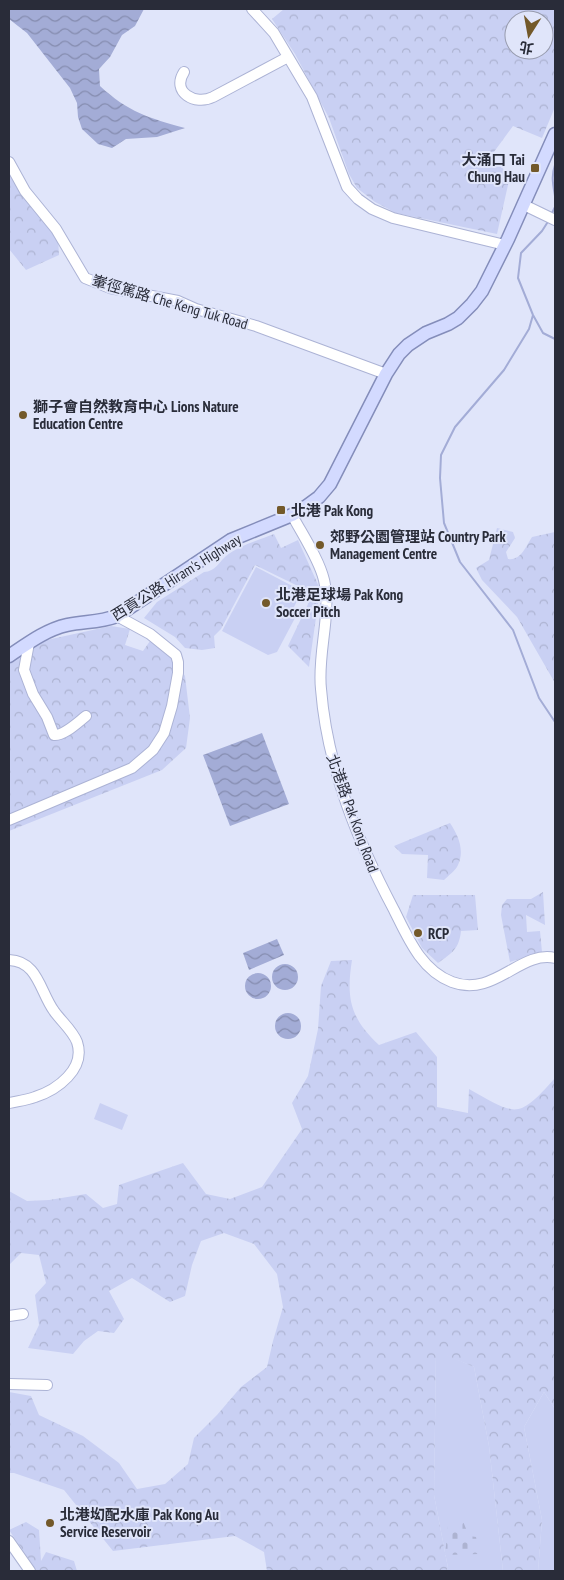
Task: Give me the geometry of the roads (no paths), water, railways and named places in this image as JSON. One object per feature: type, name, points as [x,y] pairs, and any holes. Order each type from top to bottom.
[{"type":"main road","name":"西貢公路 Hiram's Highway","points":[[9,656],[49,631],[61,626],[98,622],[117,616],[231,540],[292,515],[319,497],[330,484],[386,374],[399,354],[408,345],[426,333],[448,324],[468,309],[482,290],[524,205],[555,134]]},
{"type":"street","points":[[252,9],[274,33],[312,97],[347,187],[358,199],[372,209],[393,218],[505,245]]},
{"type":"street","points":[[184,72],[180,80],[182,89],[190,98],[202,101],[288,57]]},
{"type":"street","name":"輋徑篤路 Che Keng Tuk Road","points":[[9,162],[25,191],[56,229],[85,278],[110,288],[178,301],[196,309],[256,326],[386,374]]},
{"type":"street","points":[[524,205],[555,220]]},
{"type":"street","name":"北港路 Pak Kong Road","points":[[292,515],[320,570],[325,584],[320,678],[324,720],[331,754],[342,790],[371,867],[416,952],[428,966],[442,977],[452,982],[468,984],[492,981],[536,958],[555,958]]},
{"type":"street","points":[[9,820],[132,768],[153,750],[164,733],[172,706],[178,674],[176,655],[150,634],[117,616]]},
{"type":"street","points":[[29,643],[24,670],[52,733],[57,736],[86,716]]},
{"type":"street","points":[[9,960],[20,961],[35,974],[54,1011],[76,1041],[79,1053],[77,1062],[65,1080],[35,1098],[9,1103]]},
{"type":"street","points":[[9,1316],[23,1314]]},
{"type":"street","points":[[9,1384],[47,1385]]},
{"type":"street","points":[[9,1541],[30,1571]]},
{"type":"water","points":[[9,9],[144,9],[135,26],[122,35],[110,57],[99,69],[100,86],[120,102],[140,113],[185,128],[157,137],[126,139],[112,148],[98,144],[82,129],[78,117],[77,103],[70,88],[27,33],[9,19]]},
{"type":"water","points":[[262,733],[289,804],[230,826],[203,755]]},
{"type":"water","points":[[277,939],[284,955],[249,970],[243,953]]},
{"type":"water","points":[[285,964],[295,967],[298,977],[295,987],[285,990],[275,987],[272,977],[275,967]]},
{"type":"water","points":[[258,973],[267,977],[271,986],[267,995],[258,999],[249,995],[245,986],[249,977]]},
{"type":"water","points":[[288,1013],[297,1017],[301,1026],[297,1035],[288,1039],[279,1035],[275,1026],[279,1017]]},
{"type":"waterway","points":[[555,165],[553,176],[555,196]]},
{"type":"waterway","points":[[552,213],[555,207]]},
{"type":"waterway","points":[[549,220],[542,231],[521,253],[518,278],[533,315],[543,333],[555,339]]},
{"type":"waterway","points":[[533,315],[529,329],[504,370],[455,427],[441,455],[440,478],[444,523],[460,562],[513,630],[539,698],[555,722]]},
{"type":"place","name":"大涌口 Tai Chung Hau","points":[[535,168]]},
{"type":"place","name":"獅子會自然教育中心 Lions Nature Education Centre","points":[[23,415]]},
{"type":"place","name":"北港 Pak Kong","points":[[281,510]]},
{"type":"place","name":"郊野公園管理站 Country Park Management Centre","points":[[320,545]]},
{"type":"place","name":"北港足球場 Pak Kong Soccer Pitch","points":[[266,603]]},
{"type":"place","name":"RCP","points":[[418,933]]},
{"type":"place","name":"北港㘭配水庫 Pak Kong Au Service Reservoir","points":[[50,1523]]}]
